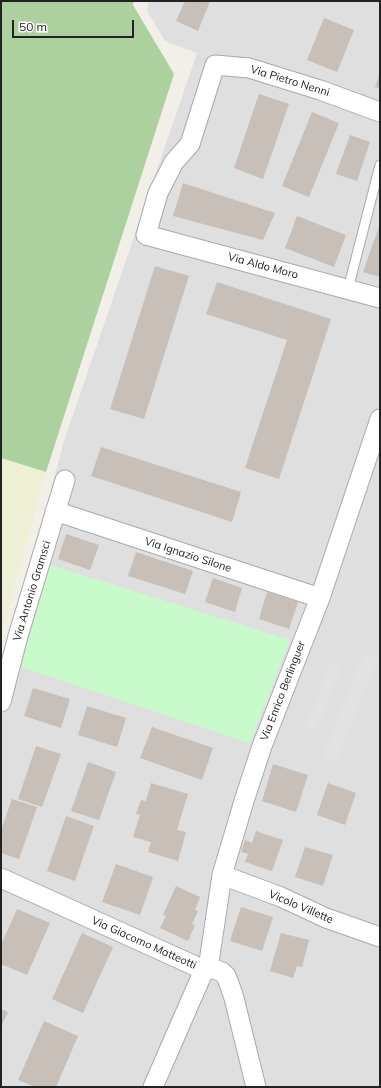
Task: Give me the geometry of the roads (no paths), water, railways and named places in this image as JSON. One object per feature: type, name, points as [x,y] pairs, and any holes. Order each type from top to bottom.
[{"type":"street","name":"Via Pietro Nenni","points":[[146,235],[158,192],[174,162],[190,144],[215,65],[249,68],[320,90],[380,112]]},
{"type":"street","name":"Via Aldo Moro","points":[[146,235],[380,298]]},
{"type":"street","name":"Via Enrico Berlinguer","points":[[153,1087],[206,969],[222,875],[262,746],[320,598],[380,419]]},
{"type":"street","name":"Via Antonio Gramsci","points":[[1,702],[18,636],[65,480]]},
{"type":"street","name":"Via Ignazio Silone","points":[[56,511],[320,598]]},
{"type":"street","name":"Vicolo Villette","points":[[222,875],[281,897],[326,918],[380,937]]},
{"type":"street","name":"Via Giacomo Matteotti","points":[[1,878],[206,969],[214,969],[222,972],[226,976],[234,998],[256,1087]]},
{"type":"lane","points":[[348,289],[380,165]]}]
